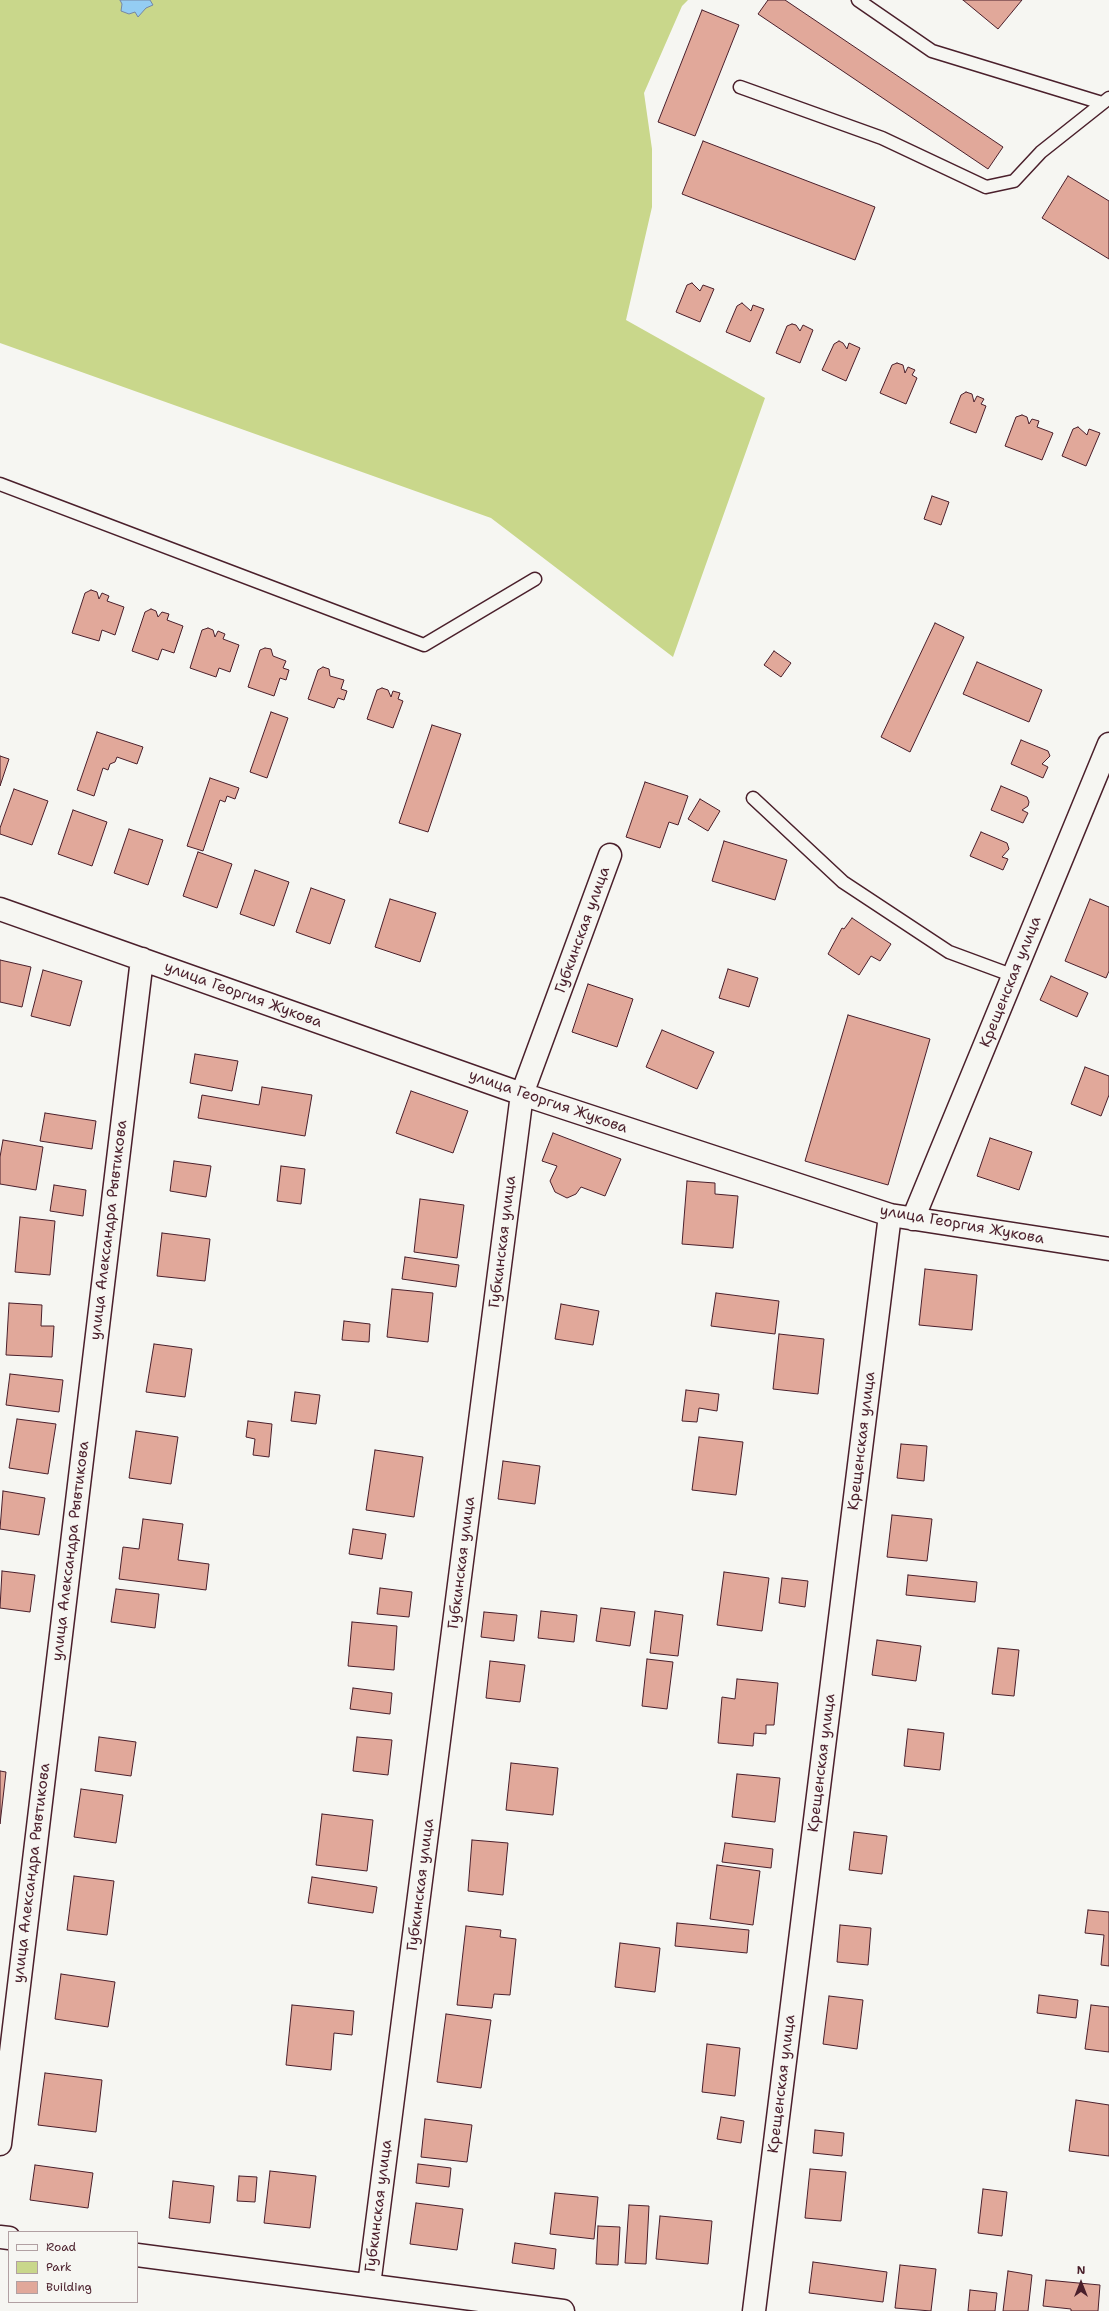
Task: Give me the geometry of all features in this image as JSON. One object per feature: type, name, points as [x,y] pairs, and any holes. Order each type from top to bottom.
[{"type":"street","name":"Крещенская улица","points":[[913,1219],[1109,744]]},
{"type":"street","name":"Губкинская улица","points":[[369,2285],[522,1094],[610,855]]},
{"type":"street","name":"улица Георгия Жукова","points":[[0,908],[522,1094],[890,1215],[1109,1249]]},
{"type":"street","name":"улица Александра Рывтикова","points":[[0,2144],[142,959]]},
{"type":"street","name":"Крещенская улица","points":[[754,2311],[890,1215]]},
{"type":"street","points":[[138,2255],[563,2311]]},
{"type":"lane","points":[[858,0],[932,51],[1106,101]]},
{"type":"lane","points":[[740,87],[882,138],[986,187],[1014,181],[1041,152],[1106,101]]},
{"type":"lane","points":[[0,484],[424,645],[535,579]]},
{"type":"lane","points":[[753,798],[843,882],[949,952],[1014,976]]},
{"type":"green space","points":[[0,0],[688,0],[682,6],[644,93],[652,149],[652,207],[626,320],[765,398],[673,657],[491,518],[0,343]]},
{"type":"water","points":[[120,0],[150,0],[153,5],[146,8],[138,17],[135,12],[129,14],[121,11],[122,4]]},
{"type":"building","points":[[768,0],[785,0],[1003,147],[988,169],[758,14]]},
{"type":"building","points":[[963,0],[1022,0],[998,29]]},
{"type":"building","points":[[702,10],[739,25],[695,136],[658,122]]},
{"type":"building","points":[[703,141],[875,207],[855,260],[682,194]]},
{"type":"building","points":[[1068,176],[1109,201],[1109,259],[1042,218]]},
{"type":"building","points":[[692,283],[700,291],[703,285],[714,289],[700,322],[676,312],[687,285]]},
{"type":"building","points":[[742,303],[751,311],[753,305],[764,309],[750,342],[726,332],[737,306]]},
{"type":"building","points":[[792,324],[796,325],[800,331],[803,325],[813,330],[800,363],[776,353],[787,326]]},
{"type":"building","points":[[839,341],[843,343],[847,349],[849,343],[860,348],[846,381],[822,370],[834,344]]},
{"type":"building","points":[[897,363],[903,365],[905,373],[908,367],[915,370],[912,375],[917,378],[906,404],[880,393],[892,365]]},
{"type":"building","points":[[966,392],[972,394],[974,402],[977,396],[984,399],[981,404],[986,406],[976,433],[950,423],[961,395]]},
{"type":"building","points":[[1022,415],[1027,417],[1029,424],[1032,419],[1039,421],[1037,427],[1053,433],[1042,460],[1005,446],[1016,417]]},
{"type":"building","points":[[1078,427],[1087,435],[1089,429],[1100,433],[1086,466],[1062,456],[1073,429]]},
{"type":"building","points":[[932,496],[949,502],[941,525],[924,519]]},
{"type":"building","points":[[91,590],[97,592],[99,599],[102,593],[109,596],[107,601],[124,607],[115,635],[102,630],[99,641],[72,633],[85,593]]},
{"type":"building","points":[[151,609],[156,611],[158,617],[162,612],[169,614],[167,620],[183,626],[174,653],[162,649],[158,660],[132,651],[145,612]]},
{"type":"building","points":[[935,623],[964,637],[910,752],[881,737]]},
{"type":"building","points":[[208,628],[213,630],[215,637],[218,631],[225,634],[223,639],[239,645],[230,672],[219,668],[216,677],[190,668],[202,630]]},
{"type":"building","points":[[265,648],[271,649],[273,656],[286,661],[283,668],[289,670],[286,680],[280,678],[274,696],[248,687],[260,650]]},
{"type":"building","points":[[774,651],[791,663],[781,677],[764,665]]},
{"type":"building","points":[[977,662],[1042,690],[1029,722],[963,694]]},
{"type":"building","points":[[323,667],[329,669],[330,676],[344,680],[341,689],[347,691],[344,700],[338,698],[334,708],[308,699],[318,670]]},
{"type":"building","points":[[382,688],[388,690],[391,697],[393,691],[400,693],[398,699],[403,701],[393,728],[367,719],[377,690]]},
{"type":"building","points":[[271,712],[288,718],[267,778],[250,772]]},
{"type":"building","points":[[432,725],[461,734],[428,832],[399,823]]},
{"type":"building","points":[[97,732],[143,747],[137,764],[117,757],[115,762],[110,764],[108,770],[103,768],[94,796],[77,790]]},
{"type":"building","points":[[1021,740],[1048,751],[1050,756],[1042,764],[1048,767],[1043,778],[1011,764]]},
{"type":"building","points":[[0,756],[9,759],[0,786]]},
{"type":"building","points":[[210,778],[239,788],[235,799],[227,796],[225,802],[220,800],[203,851],[187,846]]},
{"type":"building","points":[[645,782],[688,796],[678,825],[669,822],[660,848],[626,837]]},
{"type":"building","points":[[1001,786],[1027,797],[1029,802],[1028,806],[1022,810],[1028,813],[1023,823],[991,810]]},
{"type":"building","points":[[14,789],[48,801],[32,845],[0,834],[0,828]]},
{"type":"building","points":[[700,799],[720,811],[708,831],[688,819]]},
{"type":"building","points":[[73,810],[107,822],[92,866],[58,854]]},
{"type":"building","points":[[129,829],[163,840],[148,885],[114,873]]},
{"type":"building","points":[[981,832],[1007,843],[1009,849],[1002,857],[1008,859],[1003,870],[970,856]]},
{"type":"building","points":[[724,841],[787,860],[775,900],[712,881]]},
{"type":"building","points":[[198,852],[232,864],[217,908],[183,896]]},
{"type":"building","points":[[255,870],[289,882],[274,926],[240,914]]},
{"type":"building","points":[[311,888],[345,900],[330,944],[296,932]]},
{"type":"building","points":[[390,899],[436,913],[420,962],[375,947]]},
{"type":"building","points":[[1090,899],[1109,907],[1109,971],[1106,978],[1065,961]]},
{"type":"building","points":[[852,918],[891,944],[880,961],[871,956],[859,975],[828,954],[842,928],[844,929]]},
{"type":"building","points":[[0,960],[31,967],[22,1007],[0,1002]]},
{"type":"building","points":[[728,969],[758,978],[749,1007],[719,998]]},
{"type":"building","points":[[43,970],[82,981],[70,1026],[31,1016]]},
{"type":"building","points":[[1051,976],[1088,993],[1077,1017],[1040,1000]]},
{"type":"building","points":[[588,984],[633,999],[617,1047],[572,1032]]},
{"type":"building","points":[[848,1015],[930,1039],[888,1185],[805,1161]]},
{"type":"building","points":[[662,1030],[714,1052],[697,1089],[646,1067]]},
{"type":"building","points":[[195,1054],[238,1061],[232,1091],[190,1083]]},
{"type":"building","points":[[1085,1067],[1109,1076],[1109,1095],[1101,1116],[1071,1104]]},
{"type":"building","points":[[262,1087],[312,1095],[305,1136],[198,1118],[202,1095],[259,1105]]},
{"type":"building","points":[[411,1091],[468,1111],[453,1153],[396,1133]]},
{"type":"building","points":[[45,1113],[96,1121],[92,1149],[40,1141]]},
{"type":"building","points":[[553,1133],[621,1159],[605,1196],[581,1187],[576,1194],[567,1198],[555,1192],[550,1181],[557,1166],[542,1161]]},
{"type":"building","points":[[990,1138],[1032,1152],[1019,1190],[977,1176]]},
{"type":"building","points":[[3,1140],[43,1147],[36,1190],[0,1184],[0,1157]]},
{"type":"building","points":[[174,1161],[211,1166],[206,1197],[170,1191]]},
{"type":"building","points":[[281,1166],[305,1169],[301,1204],[277,1201]]},
{"type":"building","points":[[687,1181],[715,1183],[715,1194],[738,1196],[733,1248],[682,1244]]},
{"type":"building","points":[[54,1185],[86,1190],[83,1216],[50,1211]]},
{"type":"building","points":[[420,1199],[464,1205],[457,1258],[414,1252]]},
{"type":"building","points":[[20,1217],[55,1221],[50,1275],[15,1272]]},
{"type":"building","points":[[162,1233],[210,1239],[205,1281],[157,1276]]},
{"type":"building","points":[[405,1257],[459,1265],[456,1287],[402,1279]]},
{"type":"building","points":[[925,1269],[977,1275],[972,1330],[919,1325]]},
{"type":"building","points":[[392,1289],[433,1293],[428,1342],[387,1337]]},
{"type":"building","points":[[716,1293],[779,1301],[775,1334],[711,1326]]},
{"type":"building","points":[[9,1303],[42,1305],[41,1326],[54,1326],[52,1357],[6,1355]]},
{"type":"building","points":[[561,1304],[599,1311],[593,1345],[555,1339]]},
{"type":"building","points":[[344,1321],[370,1324],[369,1342],[342,1340]]},
{"type":"building","points":[[779,1334],[824,1339],[818,1394],[773,1389]]},
{"type":"building","points":[[154,1344],[192,1349],[185,1397],[146,1392]]},
{"type":"building","points":[[10,1374],[63,1380],[59,1412],[6,1405]]},
{"type":"building","points":[[686,1390],[719,1394],[717,1411],[699,1408],[697,1422],[682,1421]]},
{"type":"building","points":[[295,1392],[320,1395],[316,1424],[291,1421]]},
{"type":"building","points":[[17,1419],[56,1424],[48,1474],[9,1468]]},
{"type":"building","points":[[248,1421],[272,1424],[269,1457],[253,1455],[255,1439],[246,1437]]},
{"type":"building","points":[[136,1431],[178,1437],[171,1484],[129,1478]]},
{"type":"building","points":[[699,1437],[743,1442],[736,1495],[692,1490]]},
{"type":"building","points":[[901,1444],[927,1446],[924,1481],[897,1478]]},
{"type":"building","points":[[375,1450],[423,1457],[414,1517],[366,1510]]},
{"type":"building","points":[[503,1461],[540,1466],[535,1504],[498,1499]]},
{"type":"building","points":[[3,1491],[45,1498],[39,1535],[0,1529]]},
{"type":"building","points":[[892,1515],[932,1519],[927,1561],[887,1557]]},
{"type":"building","points":[[143,1519],[183,1524],[178,1560],[209,1564],[206,1590],[119,1579],[123,1547],[139,1549]]},
{"type":"building","points":[[353,1529],[386,1534],[382,1559],[349,1554]]},
{"type":"building","points":[[2,1571],[35,1575],[30,1612],[0,1608]]},
{"type":"building","points":[[724,1572],[769,1578],[762,1631],[717,1625]]},
{"type":"building","points":[[908,1575],[977,1582],[975,1602],[906,1595]]},
{"type":"building","points":[[782,1578],[808,1581],[805,1607],[779,1603]]},
{"type":"building","points":[[380,1588],[412,1592],[409,1617],[377,1614]]},
{"type":"building","points":[[116,1589],[159,1594],[155,1628],[111,1622]]},
{"type":"building","points":[[601,1608],[635,1612],[630,1646],[596,1641]]},
{"type":"building","points":[[541,1611],[577,1615],[574,1642],[538,1638]]},
{"type":"building","points":[[655,1611],[683,1615],[678,1656],[650,1653]]},
{"type":"building","points":[[484,1612],[517,1615],[514,1641],[481,1637]]},
{"type":"building","points":[[352,1622],[397,1626],[394,1670],[348,1666]]},
{"type":"building","points":[[877,1640],[921,1646],[916,1681],[872,1675]]},
{"type":"building","points":[[998,1648],[1019,1650],[1014,1696],[992,1694]]},
{"type":"building","points":[[647,1659],[673,1662],[667,1709],[642,1706]]},
{"type":"building","points":[[490,1661],[525,1665],[520,1702],[486,1698]]},
{"type":"building","points":[[737,1679],[778,1683],[774,1725],[766,1725],[766,1734],[754,1733],[753,1746],[718,1743],[722,1697],[735,1699]]},
{"type":"building","points":[[353,1688],[392,1693],[390,1714],[350,1709]]},
{"type":"building","points":[[908,1729],[944,1733],[940,1770],[904,1766]]},
{"type":"building","points":[[99,1737],[136,1742],[131,1776],[95,1771]]},
{"type":"building","points":[[357,1737],[392,1740],[388,1775],[353,1771]]},
{"type":"building","points":[[511,1763],[558,1768],[553,1815],[506,1810]]},
{"type":"building","points":[[0,1771],[6,1772],[0,1824]]},
{"type":"building","points":[[737,1774],[780,1778],[775,1822],[732,1817]]},
{"type":"building","points":[[81,1789],[123,1795],[116,1843],[74,1837]]},
{"type":"building","points":[[322,1814],[373,1820],[367,1871],[316,1865]]},
{"type":"building","points":[[854,1832],[887,1836],[882,1874],[849,1870]]},
{"type":"building","points":[[472,1840],[508,1843],[503,1895],[468,1891]]},
{"type":"building","points":[[725,1843],[773,1849],[771,1868],[722,1862]]},
{"type":"building","points":[[717,1865],[760,1871],[753,1925],[710,1919]]},
{"type":"building","points":[[74,1876],[114,1881],[107,1935],[67,1930]]},
{"type":"building","points":[[312,1877],[377,1887],[373,1913],[308,1903]]},
{"type":"building","points":[[1088,1910],[1109,1912],[1109,1966],[1101,1965],[1104,1935],[1085,1933]]},
{"type":"building","points":[[677,1923],[749,1930],[747,1953],[675,1946]]},
{"type":"building","points":[[840,1925],[871,1928],[868,1965],[837,1962]]},
{"type":"building","points":[[466,1926],[501,1930],[500,1937],[516,1939],[510,1995],[494,1994],[492,2008],[457,2005]]},
{"type":"building","points":[[620,1943],[660,1948],[655,1992],[615,1987]]},
{"type":"building","points":[[61,1974],[115,1982],[108,2027],[55,2019]]},
{"type":"building","points":[[1039,1995],[1078,2000],[1076,2018],[1037,2013]]},
{"type":"building","points":[[829,1996],[863,2000],[857,2049],[823,2044]]},
{"type":"building","points":[[292,2005],[354,2011],[352,2035],[334,2033],[331,2070],[286,2065]]},
{"type":"building","points":[[1091,2005],[1109,2007],[1109,2052],[1085,2049]]},
{"type":"building","points":[[446,2014],[491,2020],[481,2088],[437,2082]]},
{"type":"building","points":[[707,2044],[740,2048],[735,2096],[702,2092]]},
{"type":"building","points":[[45,2073],[102,2080],[96,2132],[38,2125]]},
{"type":"building","points":[[1076,2100],[1109,2105],[1109,2156],[1069,2151]]},
{"type":"building","points":[[721,2117],[744,2121],[741,2143],[717,2139]]},
{"type":"building","points":[[425,2119],[472,2125],[467,2162],[421,2157]]},
{"type":"building","points":[[815,2130],[844,2133],[842,2156],[813,2153]]},
{"type":"building","points":[[418,2164],[451,2168],[449,2187],[416,2183]]},
{"type":"building","points":[[35,2165],[93,2173],[88,2208],[30,2200]]},
{"type":"building","points":[[810,2169],[846,2172],[841,2221],[805,2218]]},
{"type":"building","points":[[270,2171],[316,2176],[310,2228],[264,2223]]},
{"type":"building","points":[[239,2176],[257,2177],[255,2202],[237,2201]]},
{"type":"building","points":[[173,2181],[214,2186],[210,2223],[169,2218]]},
{"type":"building","points":[[983,2189],[1007,2192],[1002,2236],[978,2233]]},
{"type":"building","points":[[555,2193],[598,2197],[594,2239],[550,2234]]},
{"type":"building","points":[[416,2203],[463,2209],[457,2250],[410,2244]]},
{"type":"building","points":[[629,2205],[649,2206],[646,2264],[625,2263]]},
{"type":"building","points":[[660,2216],[712,2221],[708,2264],[656,2259]]},
{"type":"building","points":[[598,2226],[620,2227],[618,2265],[596,2264]]},
{"type":"building","points":[[515,2243],[556,2249],[554,2269],[512,2263]]},
{"type":"building","points":[[813,2262],[887,2272],[883,2302],[809,2293]]},
{"type":"building","points":[[900,2265],[936,2269],[931,2311],[895,2308]]},
{"type":"building","points":[[1008,2271],[1032,2275],[1028,2311],[1003,2311]]},
{"type":"building","points":[[1046,2280],[1100,2285],[1098,2311],[1071,2311],[1071,2309],[1043,2306]]},
{"type":"building","points":[[970,2290],[997,2293],[995,2311],[968,2311]]}]
